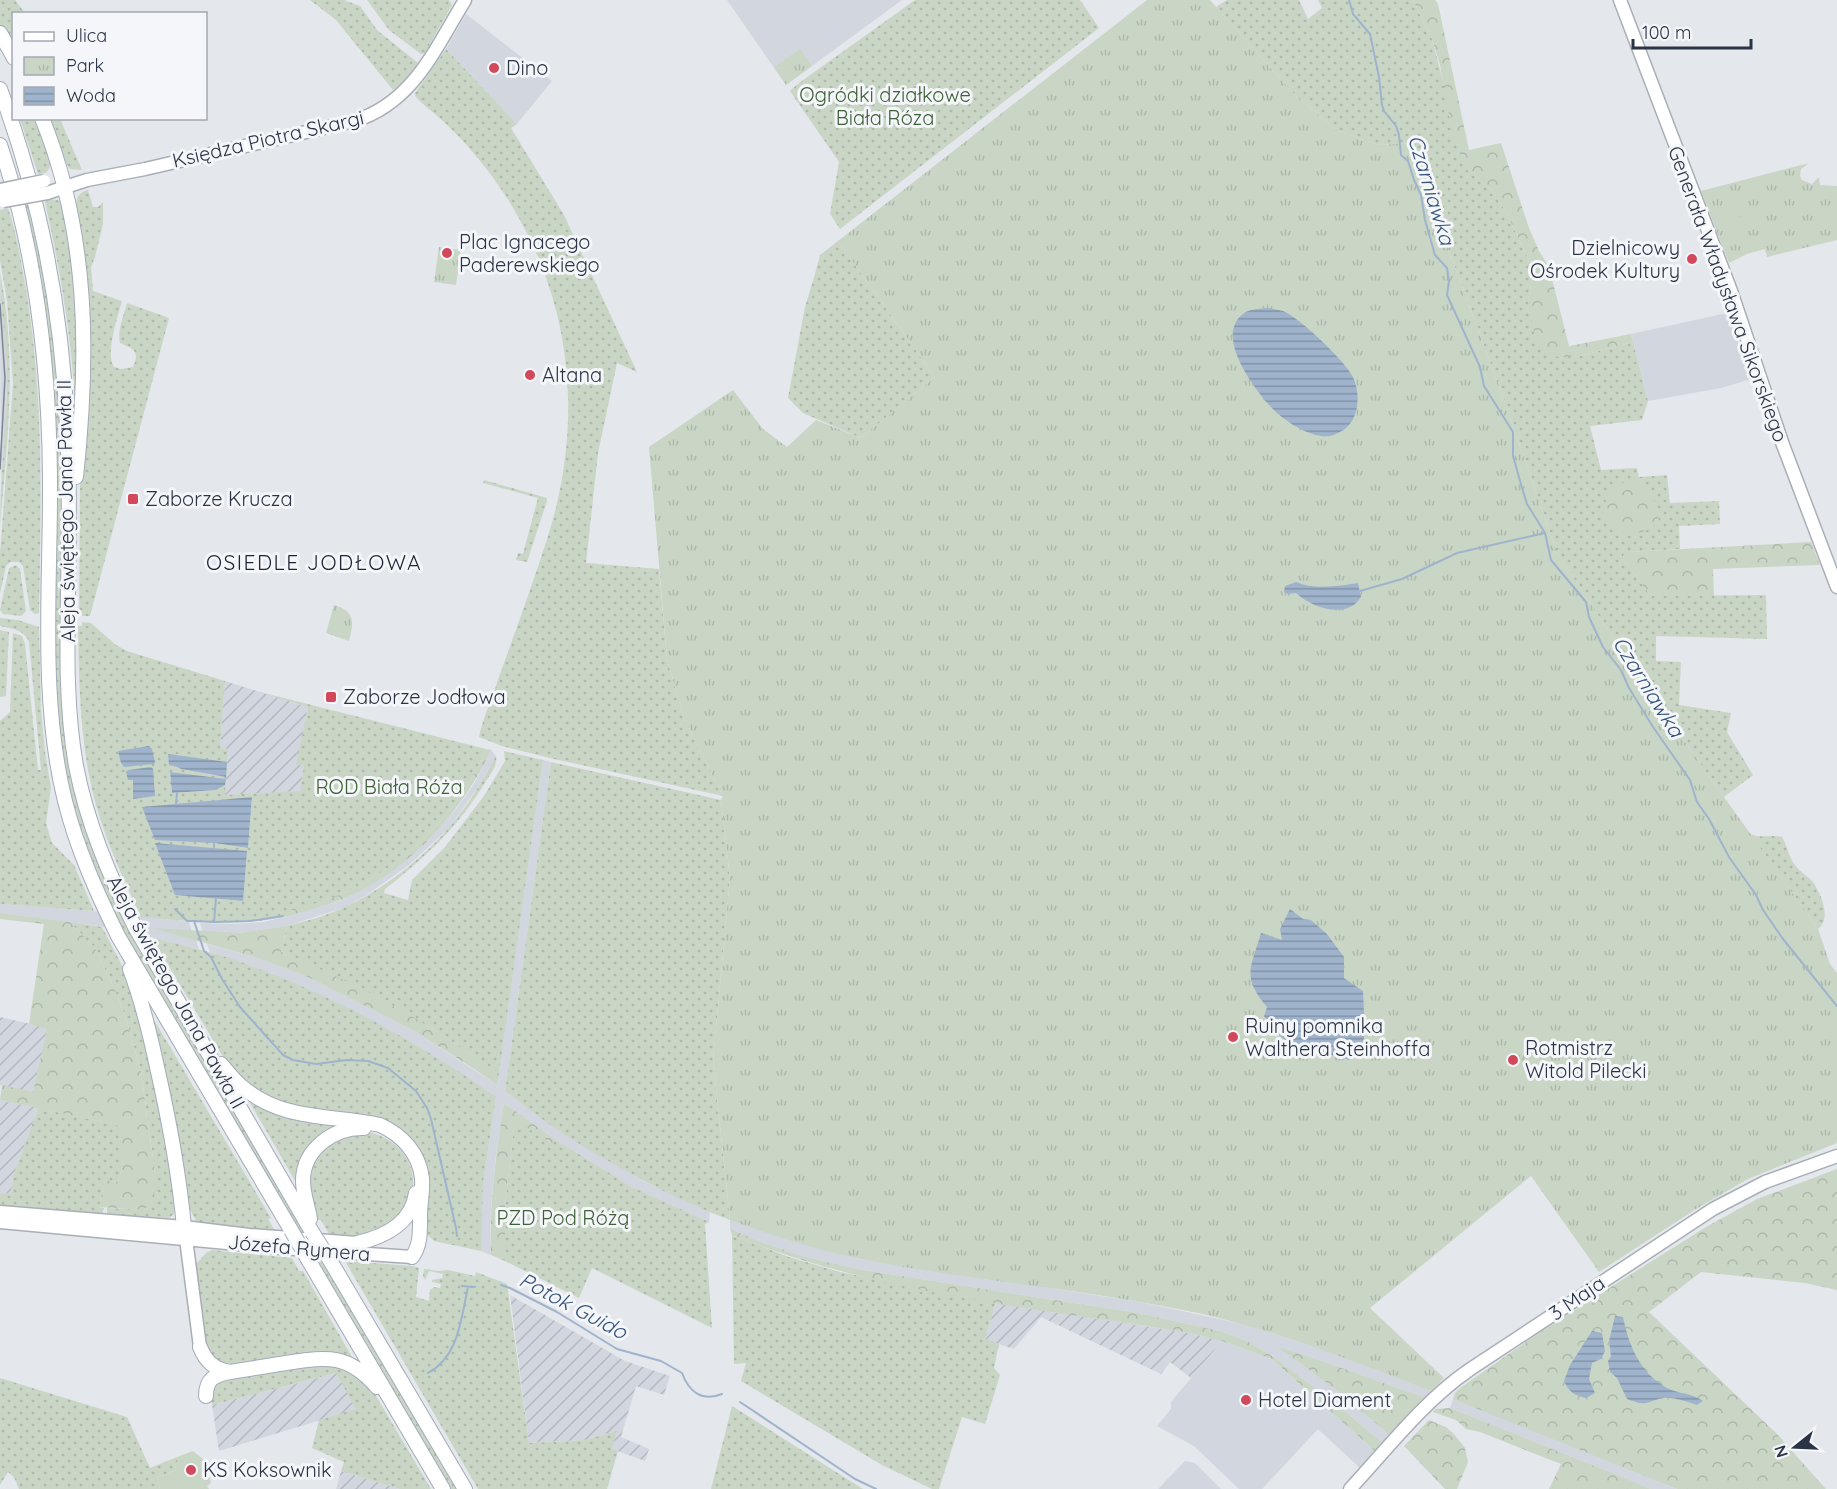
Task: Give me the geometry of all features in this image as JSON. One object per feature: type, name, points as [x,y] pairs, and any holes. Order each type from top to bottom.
[{"type":"main road","points":[[0,33],[12,54]]},
{"type":"main road","name":"Aleja świętego Jana Pawła II","points":[[0,89],[32,187],[54,295],[63,356],[69,541],[70,723],[76,764],[88,817],[103,859],[141,937],[465,1489]]},
{"type":"main road","points":[[43,120],[64,184],[79,254],[85,331],[83,386],[69,541]]},
{"type":"main road","name":"Aleja świętego Jana Pawła II","points":[[0,145],[23,228],[42,335],[50,475],[50,679],[53,730],[64,800],[78,847],[118,936],[444,1489]]},
{"type":"main road","points":[[118,936],[136,986],[160,1079],[176,1164],[185,1232]]},
{"type":"main road","points":[[200,1040],[238,1084],[274,1107],[297,1114],[380,1125],[401,1137],[415,1156],[422,1177],[418,1246],[412,1257]]},
{"type":"main road","points":[[312,1231],[303,1180],[309,1158],[323,1141],[341,1131],[361,1127],[380,1131],[397,1141],[411,1159],[417,1178],[416,1198],[410,1210],[396,1227],[373,1239],[357,1243]]},
{"type":"main road","points":[[200,1347],[209,1363],[216,1368],[230,1372]]},
{"type":"main road","points":[[206,1396],[210,1379],[220,1374],[324,1358],[346,1363],[363,1373],[397,1412]]},
{"type":"street","name":"Księdza Piotra Skargi","points":[[1,198],[292,136],[354,121],[378,112],[395,100],[415,80],[465,0]]},
{"type":"street","name":"Generała Władysława Sikorskiego","points":[[1620,0],[1731,291],[1782,445],[1837,587]]},
{"type":"street","name":"3 Maja","points":[[1350,1489],[1431,1401],[1469,1370],[1728,1200],[1771,1180],[1837,1156]]},
{"type":"street","name":"Józefa Rymera","points":[[0,1212],[185,1232],[281,1248],[412,1257]]},
{"type":"street","name":"Józefa Rymera","points":[[0,1222],[357,1243]]},
{"type":"street","points":[[185,1232],[200,1347]]},
{"type":"shaded area","points":[[727,0],[902,0],[786,85]]},
{"type":"shaded area","points":[[466,14],[552,81],[517,124],[446,49]]},
{"type":"shaded area","points":[[0,289],[5,329],[7,378],[6,426],[1,480]]},
{"type":"shaded area","points":[[1727,313],[1751,379],[1721,388],[1648,401],[1631,334]]},
{"type":"shaded area","points":[[225,681],[308,707],[297,764],[304,765],[300,792],[224,795],[228,749],[220,748]]},
{"type":"shaded area","points":[[491,750],[496,756],[482,781],[450,827],[409,865],[365,896],[343,908],[287,926],[238,933],[203,933],[200,923],[264,922],[337,902],[362,890],[387,874],[437,831],[474,784]]},
{"type":"shaded area","points":[[543,760],[551,762],[505,1091],[564,1134],[645,1182],[710,1212],[709,1222],[632,1187],[556,1140],[504,1103],[492,1194],[491,1255],[481,1251],[480,1227],[483,1183],[496,1097],[411,1042],[359,1014],[254,967],[210,952],[207,944],[255,957],[308,977],[416,1032],[497,1085]]},
{"type":"shaded area","points":[[0,904],[94,911],[189,922],[192,932],[156,929],[196,940],[199,949],[99,926],[0,913]]},
{"type":"shaded area","points":[[0,1017],[48,1028],[33,1093],[0,1085]]},
{"type":"shaded area","points":[[0,1100],[38,1108],[13,1177],[11,1194],[0,1193]]},
{"type":"shaded area","points":[[730,1220],[860,1259],[1140,1302],[1247,1325],[1345,1357],[1431,1391],[1426,1398],[1280,1348],[1335,1389],[1391,1436],[1384,1444],[1329,1398],[1272,1356],[1247,1341],[1220,1331],[1138,1313],[857,1269],[802,1256],[761,1242],[730,1229]]},
{"type":"shaded area","points":[[510,1295],[625,1361],[670,1376],[664,1395],[636,1386],[621,1437],[649,1449],[645,1461],[612,1449],[616,1431],[585,1440],[529,1443]]},
{"type":"shaded area","points":[[996,1303],[1190,1333],[1222,1341],[1191,1378],[1170,1362],[1161,1374],[1041,1317],[1014,1349],[985,1340]]},
{"type":"shaded area","points":[[1222,1341],[1272,1359],[1376,1452],[1361,1469],[1318,1429],[1262,1489],[1239,1489],[1194,1446],[1157,1426],[1171,1409],[1171,1402]]},
{"type":"shaded area","points":[[337,1373],[357,1409],[219,1451],[212,1405]]},
{"type":"shaded area","points":[[1453,1399],[1677,1489],[1651,1489],[1450,1408]]},
{"type":"shaded area","points":[[1185,1461],[1195,1463],[1221,1489],[1158,1489]]},
{"type":"shaded area","points":[[341,1471],[400,1489],[336,1489]]},
{"type":"green space","points":[[0,0],[15,0],[24,12],[12,12],[12,47],[0,25]]},
{"type":"green space","points":[[310,0],[344,0],[360,6],[377,30],[418,63],[404,82],[393,90],[336,20]]},
{"type":"green space","points":[[367,0],[449,0],[452,5],[425,53],[421,54],[389,30]]},
{"type":"green space","name":"Ogródki działkowe Biała Róza","points":[[915,0],[1080,0],[1099,28],[840,229],[830,214],[839,162],[790,91]]},
{"type":"green space","points":[[1147,0],[1210,0],[1294,94],[1336,130],[1379,145],[1409,143],[1502,394],[1557,553],[1645,686],[1818,929],[1830,964],[1837,973],[1837,1143],[1748,1179],[1696,1209],[1599,1272],[1531,1176],[1370,1308],[1444,1378],[1431,1391],[1345,1358],[1228,1320],[1114,1298],[861,1259],[811,1247],[730,1220],[713,1060],[730,878],[721,800],[723,796],[684,719],[667,659],[649,447],[733,390],[763,429],[787,447],[816,420],[861,438],[935,377],[838,241]]},
{"type":"green space","points":[[1227,0],[1299,0],[1308,19],[1322,8],[1318,0],[1413,0],[1432,39],[1466,169],[1492,190],[1506,212],[1528,258],[1532,279],[1528,300],[1576,357],[1633,342],[1648,401],[1642,420],[1590,426],[1601,470],[1637,468],[1639,477],[1667,475],[1670,503],[1719,501],[1720,524],[1679,526],[1680,549],[1628,552],[1623,559],[1648,592],[1654,596],[1766,595],[1767,639],[1656,636],[1656,661],[1681,662],[1679,705],[1731,713],[1727,732],[1753,775],[1724,797],[1645,686],[1557,553],[1502,394],[1409,143],[1379,145],[1336,130],[1294,94],[1216,7]]},
{"type":"green space","points":[[1413,0],[1435,0],[1438,4],[1469,150],[1501,143],[1529,228],[1549,267],[1569,346],[1631,334],[1633,342],[1576,357],[1558,357],[1544,351],[1535,338],[1528,299],[1532,279],[1528,258],[1506,212],[1492,190],[1466,169],[1453,137],[1440,65],[1432,39]]},
{"type":"green space","points":[[446,49],[517,124],[511,128],[564,215],[637,372],[617,363],[598,453],[586,563],[659,569],[667,659],[684,719],[723,796],[554,759],[502,746],[479,737],[548,536],[560,488],[567,440],[568,393],[563,346],[553,300],[537,255],[515,212],[473,152],[415,96]]},
{"type":"green space","points":[[800,49],[812,66],[786,85],[774,67]]},
{"type":"green space","points":[[20,120],[37,120],[51,162],[46,173],[38,174]]},
{"type":"green space","points":[[46,120],[60,120],[82,170],[70,169],[63,154],[60,154]]},
{"type":"green space","points":[[1809,163],[1801,169],[1802,180],[1812,184],[1819,177],[1820,185],[1837,186],[1837,240],[1767,257],[1765,249],[1747,254],[1729,263],[1701,191]]},
{"type":"green space","points":[[88,190],[93,207],[98,207],[103,202],[103,224],[91,267],[93,291],[122,301],[112,344],[114,367],[121,369],[133,367],[135,362],[134,351],[120,343],[119,338],[127,303],[169,318],[90,616],[82,616],[82,613],[79,613],[80,488],[87,371],[74,210],[77,209],[76,203],[80,195]]},
{"type":"green space","points":[[49,199],[58,200],[63,206],[80,312],[75,401],[64,301],[45,202]]},
{"type":"green space","points":[[25,205],[29,205],[43,273],[59,388],[79,805],[98,863],[133,938],[305,1231],[299,1231],[128,939],[97,874],[73,806],[60,735],[55,664],[57,487],[52,376],[44,306]]},
{"type":"green space","points":[[1736,205],[1747,237],[1736,241],[1725,208]]},
{"type":"green space","points":[[8,208],[26,289],[39,410],[41,491],[39,613],[35,614],[30,610],[23,566],[19,562],[10,562],[6,566],[0,594],[0,554],[13,383],[7,301],[0,260],[0,210]]},
{"type":"green space","points":[[838,241],[935,377],[861,438],[803,413],[788,398],[805,307],[820,255]]},
{"type":"green space","name":"Plac Ignacego Paderewskiego","points":[[439,247],[461,250],[456,285],[434,282]]},
{"type":"green space","points":[[0,273],[10,367],[8,430],[0,524],[7,380]]},
{"type":"green space","points":[[484,480],[547,498],[527,562],[516,560],[518,553],[523,554],[538,498],[483,483]]},
{"type":"green space","points":[[1629,481],[1642,483],[1653,497],[1659,521],[1648,530],[1624,533],[1611,528],[1606,522],[1604,507],[1606,500],[1615,488]]},
{"type":"green space","points":[[1811,542],[1820,565],[1713,569],[1714,596],[1654,596],[1648,592],[1623,559],[1623,555],[1628,552]]},
{"type":"green space","points":[[16,565],[20,569],[26,611],[21,616],[3,614],[0,610],[9,568]]},
{"type":"green space","points":[[334,605],[346,610],[351,618],[352,628],[349,641],[326,633]]},
{"type":"green space","points":[[0,618],[18,620],[39,627],[41,710],[51,788],[46,823],[52,843],[74,865],[94,911],[0,904],[0,721],[10,712],[13,633],[22,636],[25,644],[38,770],[41,770],[29,642],[21,632],[0,626]]},
{"type":"green space","name":"ROD Biała Róża","points":[[82,622],[91,623],[116,645],[127,651],[225,681],[220,748],[228,749],[225,795],[300,791],[304,765],[296,764],[308,707],[260,692],[486,749],[472,777],[454,804],[433,829],[409,852],[382,872],[353,889],[324,901],[293,909],[289,916],[252,922],[179,921],[141,917],[105,834],[91,783],[80,694],[78,626],[82,626]],"holes":[[[226,762],[226,777],[181,769],[177,767]],[[170,772],[178,773],[216,790],[172,793]],[[252,798],[248,848],[214,843]],[[156,843],[243,901],[176,895]]]},
{"type":"green space","points":[[0,630],[9,632],[6,696],[0,697]]},
{"type":"green space","points":[[486,749],[491,750],[467,792],[438,830],[421,847],[383,877],[362,890],[327,905],[289,916],[292,909],[323,901],[353,889],[382,872],[408,852],[433,829],[454,804],[472,777]]},
{"type":"green space","points":[[504,751],[543,760],[499,1073],[426,1025],[281,952],[287,926],[343,908],[357,901],[387,883],[415,861],[464,809],[496,756],[492,772],[465,812],[428,853],[385,889],[384,893],[408,900],[412,880],[445,847],[484,796],[505,761]]},
{"type":"green space","points":[[551,762],[721,800],[730,878],[713,1060],[730,1220],[666,1192],[605,1159],[558,1130],[505,1091]]},
{"type":"green space","points":[[1750,834],[1782,837],[1793,862],[1813,882],[1822,900],[1825,913],[1822,925],[1818,929]]},
{"type":"green space","points":[[0,913],[70,922],[95,948],[117,994],[141,1072],[155,1172],[154,1202],[143,1210],[99,1207],[105,1180],[118,1182],[123,1165],[117,1125],[0,1100],[2,1085],[33,1092],[47,1029],[29,1024],[44,924],[0,919]]},
{"type":"green space","points":[[70,922],[102,927],[128,977],[166,1127],[175,1208],[174,1214],[169,1218],[107,1213],[107,1208],[143,1210],[155,1172],[141,1072],[128,1025],[117,994],[95,948]]},
{"type":"green space","points":[[287,926],[281,952],[357,986],[412,1016],[499,1073],[497,1085],[416,1032],[308,977],[255,957],[151,928],[238,933]]},
{"type":"green space","points":[[152,938],[229,958],[318,993],[409,1041],[496,1097],[483,1183],[481,1251],[434,1241],[426,1233],[425,1187],[397,1131],[267,1100],[231,1070]]},
{"type":"green space","points":[[153,1018],[271,1218],[268,1219],[275,1231],[197,1222],[189,1208],[151,1019]]},
{"type":"green space","points":[[249,1101],[335,1126],[297,1181],[294,1179]]},
{"type":"green space","points":[[504,1103],[556,1140],[551,1143],[515,1120],[505,1205],[505,1261],[491,1255],[494,1178]]},
{"type":"green space","points":[[38,1108],[118,1125],[123,1165],[118,1182],[105,1180],[99,1207],[104,1208],[102,1214],[0,1206],[0,1193],[11,1194],[13,1177]]},
{"type":"green space","name":"PZD Pod Różą","points":[[515,1119],[551,1143],[556,1140],[632,1187],[709,1222],[705,1224],[712,1328],[592,1268],[579,1298],[505,1261],[505,1205]]},
{"type":"green space","points":[[363,1131],[389,1140],[402,1152],[413,1177],[411,1198],[404,1211],[381,1230],[358,1235],[329,1234],[321,1220],[318,1220],[308,1198],[309,1169],[325,1143]]},
{"type":"green space","points":[[1837,1169],[1837,1290],[1805,1283],[1701,1272],[1649,1312],[1776,1433],[1826,1489],[1677,1489],[1453,1399],[1460,1388],[1546,1328],[1706,1227],[1757,1199]]},
{"type":"green space","points":[[730,1229],[802,1256],[857,1269],[1138,1313],[1220,1331],[1247,1341],[1272,1356],[1329,1398],[1384,1444],[1376,1452],[1272,1359],[1222,1341],[1190,1333],[1016,1307],[900,1285],[843,1272],[787,1255],[732,1235]]},
{"type":"green space","points":[[732,1235],[789,1257],[840,1272],[996,1303],[985,1339],[999,1344],[994,1368],[1000,1375],[985,1424],[962,1417],[939,1489],[932,1489],[882,1465],[741,1381],[746,1363],[734,1364]]},
{"type":"green space","points":[[212,1250],[292,1258],[299,1271],[303,1271],[352,1357],[232,1369],[207,1357],[194,1267],[206,1253]]},
{"type":"green space","points":[[345,1261],[419,1268],[416,1297],[429,1301],[430,1290],[434,1287],[440,1288],[441,1284],[432,1282],[432,1280],[442,1278],[443,1274],[429,1271],[425,1280],[424,1269],[448,1270],[475,1276],[476,1272],[507,1284],[529,1443],[585,1440],[617,1431],[612,1449],[618,1451],[607,1489],[478,1489]]},
{"type":"green space","points":[[317,1262],[323,1262],[456,1489],[451,1489]]},
{"type":"green space","points":[[1278,1347],[1426,1398],[1391,1436],[1335,1389]]},
{"type":"green space","points":[[334,1362],[369,1384],[431,1489],[400,1489],[341,1471],[344,1462],[312,1448],[319,1420],[356,1409],[336,1373],[212,1405],[210,1390],[216,1378]]},
{"type":"green space","points":[[0,1378],[127,1417],[150,1468],[177,1457],[174,1471],[157,1477],[160,1489],[19,1489],[14,1477],[8,1472],[0,1485]]},
{"type":"green space","points":[[732,1406],[863,1489],[711,1489]]},
{"type":"green space","points":[[1450,1408],[1651,1489],[1549,1489],[1561,1464],[1480,1432],[1466,1429],[1456,1420],[1433,1412],[1435,1409]]},
{"type":"green space","points":[[1429,1420],[1446,1427],[1465,1448],[1468,1462],[1457,1489],[1445,1489],[1404,1446]]},
{"type":"green space","name":"KS Koksownik","points":[[193,1451],[204,1460],[203,1465],[207,1469],[211,1483],[207,1486],[209,1489],[160,1489],[157,1477],[174,1471],[177,1457]]},
{"type":"water","points":[[1269,308],[1283,311],[1310,330],[1332,351],[1353,377],[1358,397],[1356,411],[1351,423],[1341,432],[1324,436],[1307,432],[1294,425],[1270,406],[1247,375],[1235,348],[1233,335],[1235,324],[1246,312]]},
{"type":"water","points":[[1296,582],[1319,587],[1358,583],[1361,597],[1347,608],[1338,610],[1320,607],[1296,593],[1284,592],[1285,586]]},
{"type":"water","points":[[149,746],[152,749],[154,764],[124,767],[121,763],[118,751]]},
{"type":"water","points":[[168,754],[227,762],[226,777],[169,765]]},
{"type":"water","points":[[151,767],[155,796],[133,799],[133,780],[128,780],[126,772]]},
{"type":"water","points":[[170,772],[226,779],[225,785],[216,790],[172,793]]},
{"type":"water","points":[[252,797],[248,848],[214,843],[155,840],[142,807]]},
{"type":"water","points":[[155,843],[247,851],[243,901],[175,895]]},
{"type":"water","points":[[1290,909],[1303,919],[1311,920],[1327,934],[1344,957],[1344,978],[1363,991],[1365,1032],[1362,1049],[1349,1060],[1309,1049],[1298,1050],[1275,1032],[1264,1016],[1267,1007],[1254,987],[1250,972],[1261,933],[1282,940],[1280,929]]},
{"type":"water","points":[[1615,1316],[1623,1317],[1632,1348],[1650,1375],[1667,1388],[1703,1401],[1697,1405],[1668,1398],[1647,1403],[1627,1399],[1617,1378],[1610,1372],[1608,1361],[1611,1356],[1609,1341]]},
{"type":"water","points":[[1592,1331],[1602,1333],[1605,1351],[1601,1359],[1592,1363],[1589,1379],[1595,1393],[1586,1398],[1573,1393],[1564,1381],[1570,1365]]},
{"type":"waterway","name":"Czarniawka","points":[[1349,0],[1353,14],[1370,34],[1382,105],[1396,126],[1401,155],[1408,161],[1421,195],[1435,255],[1447,268],[1449,281],[1447,295],[1480,367],[1484,386],[1513,432],[1513,456],[1522,488],[1527,504],[1545,533],[1551,560],[1586,602],[1589,617],[1603,647],[1621,670],[1629,688],[1653,727],[1690,780],[1697,802],[1709,819],[1729,857],[1783,939],[1837,1006]]},
{"type":"waterway","points":[[1360,591],[1402,579],[1457,553],[1545,533]]},
{"type":"waterway","points":[[176,804],[177,793]]},
{"type":"waterway","points":[[214,843],[214,848]]},
{"type":"waterway","name":"Potok Guido","points":[[216,898],[214,922],[194,921],[204,951],[211,957],[240,1007],[283,1055],[293,1060],[316,1064],[347,1060],[368,1061],[388,1068],[416,1091],[431,1119],[457,1236]]},
{"type":"waterway","points":[[175,909],[187,921],[194,921]]},
{"type":"waterway","points":[[214,922],[250,921],[283,916]]},
{"type":"waterway","name":"Potok Guido","points":[[501,1285],[557,1312],[617,1349],[661,1361],[682,1373],[688,1385],[697,1394],[708,1397],[722,1394]]},
{"type":"waterway","name":"Potok Guido","points":[[462,1286],[475,1287]]},
{"type":"waterway","points":[[428,1373],[438,1366],[452,1347],[457,1336],[468,1287]]},
{"type":"waterway","name":"Potok Guido","points":[[740,1402],[855,1479],[876,1489]]},
{"type":"tram line","points":[[0,304],[5,378],[0,469]]},
{"type":"place","name":"Dino","points":[[494,68]]},
{"type":"place","name":"Plac Ignacego Paderewskiego","points":[[447,253]]},
{"type":"place","name":"Dzielnicowy Ośrodek Kultury","points":[[1692,259]]},
{"type":"place","name":"Altana","points":[[530,375]]},
{"type":"place","name":"Zaborze Krucza","points":[[133,499]]},
{"type":"place","name":"Zaborze Jodłowa","points":[[331,697]]},
{"type":"place","name":"Ruiny pomnika Walthera Steinhoffa","points":[[1233,1037]]},
{"type":"place","name":"Rotmistrz Witold Pilecki","points":[[1513,1060]]},
{"type":"place","name":"Hotel Diament","points":[[1246,1400]]},
{"type":"place","name":"KS Koksownik","points":[[191,1470]]},
{"type":"district","name":"OSIEDLE JODŁOWA","points":[[314,563]]}]
